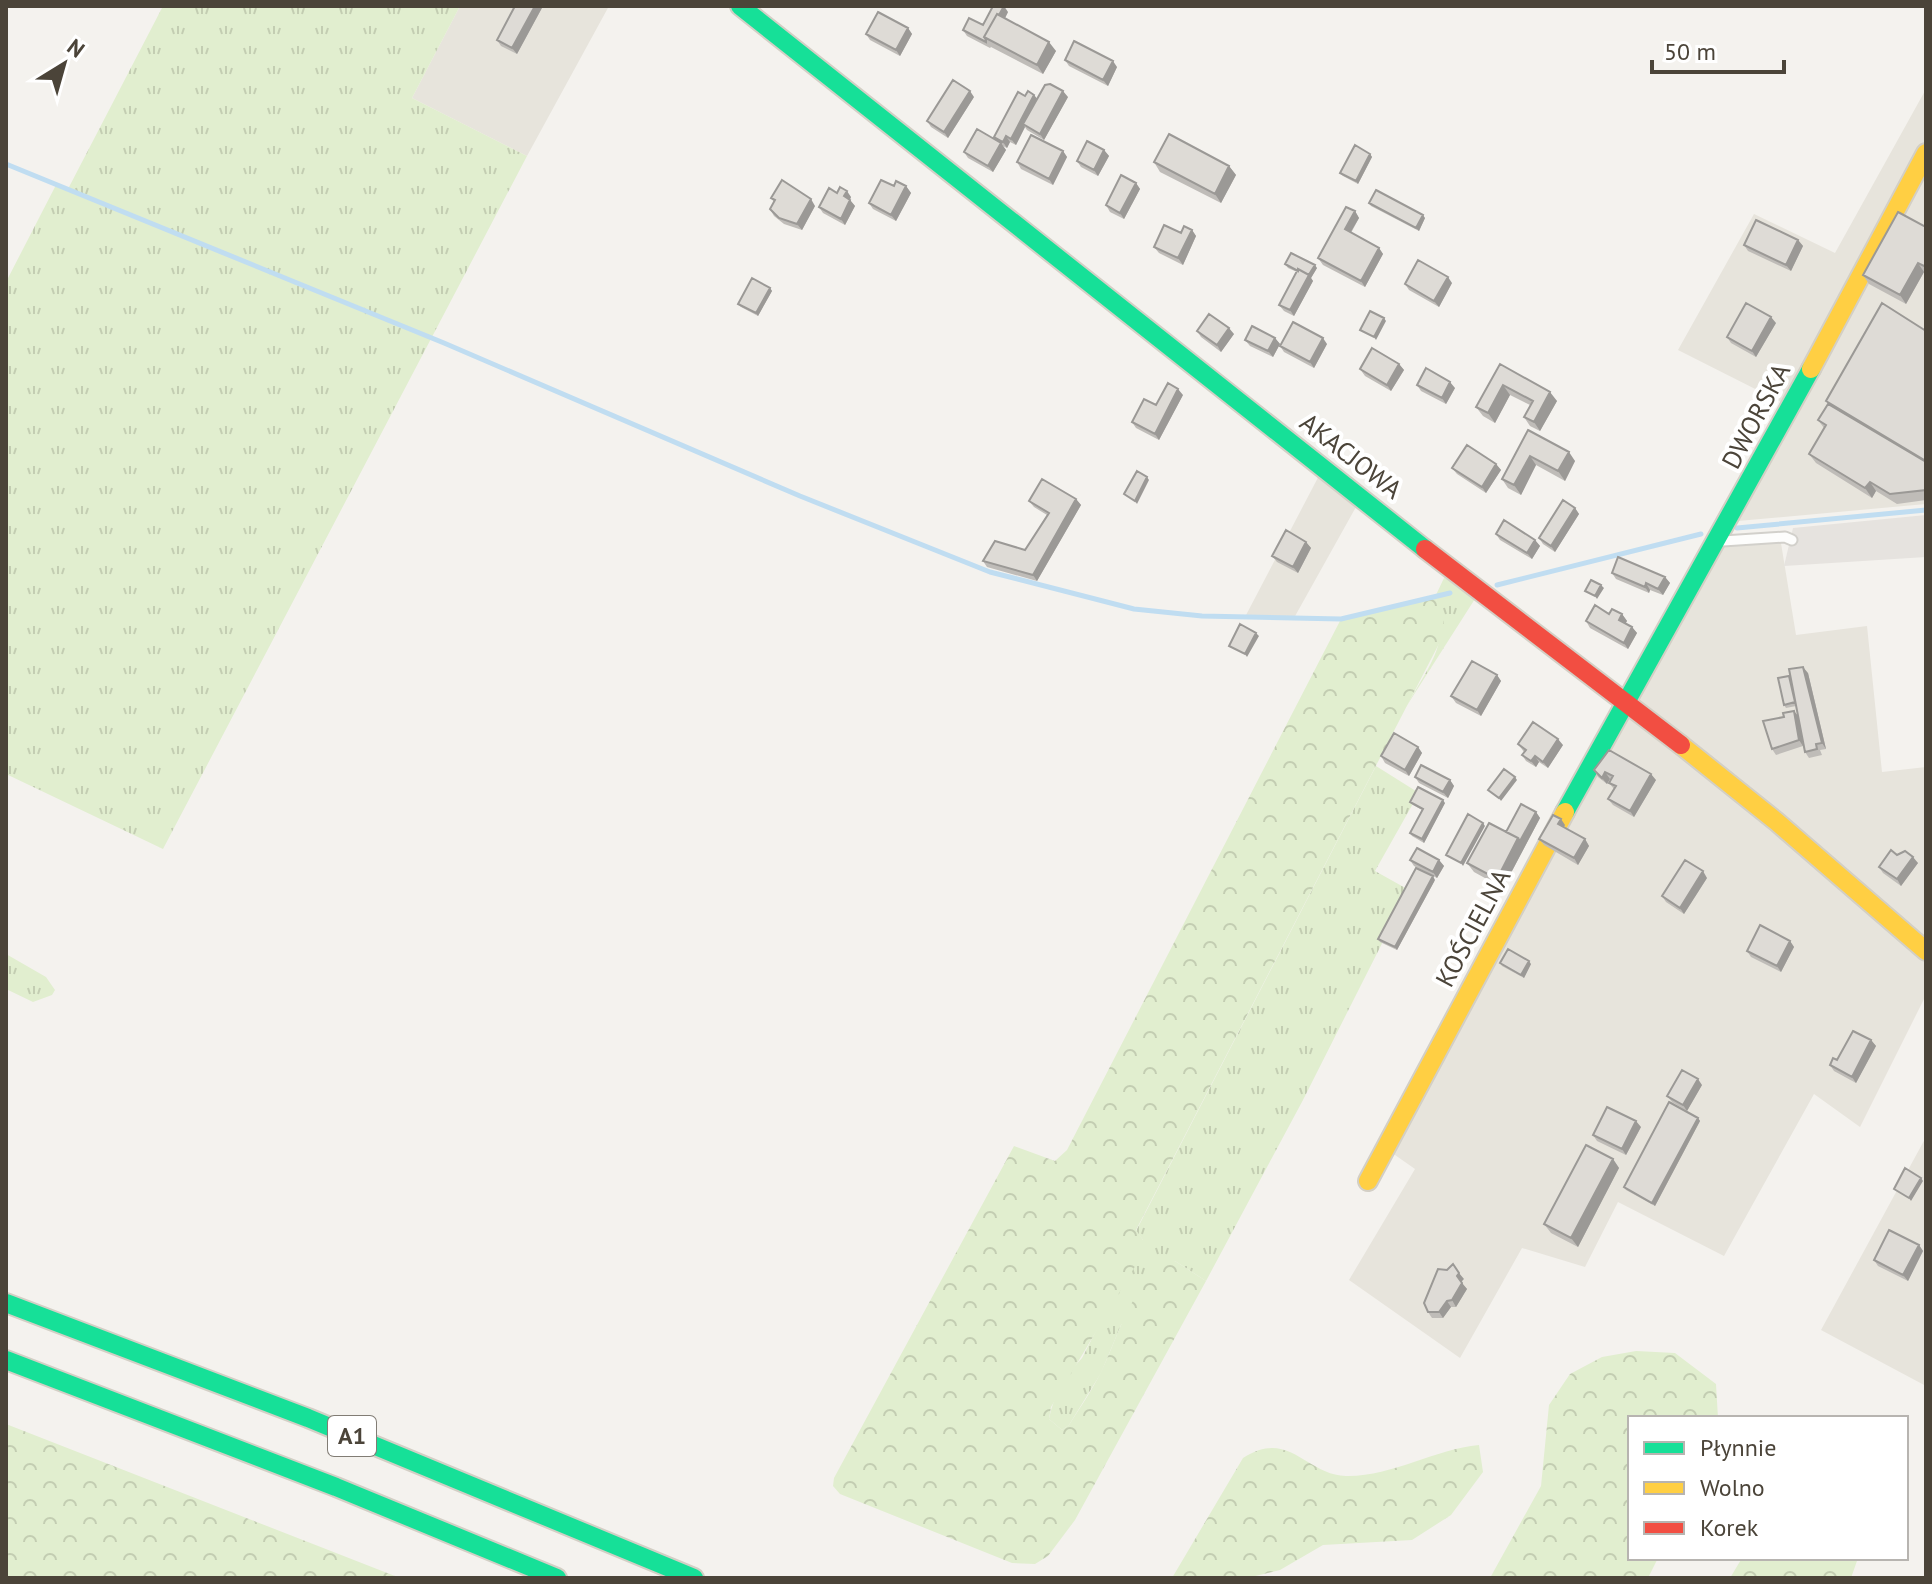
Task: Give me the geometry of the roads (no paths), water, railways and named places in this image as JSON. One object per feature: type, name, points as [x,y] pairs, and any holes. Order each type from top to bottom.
[{"type":"main road","name":"AKACJOWA","points":[[740,6],[1446,565],[1625,700],[1777,822],[1926,951]]},
{"type":"main road","name":"DWORSKA","points":[[1625,700],[1926,153]]},
{"type":"main road","name":"KOŚCIELNA","points":[[1368,1181],[1625,700]]},
{"type":"main road","name":"A1","points":[[6,1303],[308,1418],[694,1578]]},
{"type":"main road","name":"A1","points":[[6,1360],[336,1487],[557,1578]]},
{"type":"lane","points":[[1715,541],[1785,537],[1792,540]]},
{"type":"waterway","points":[[6,164],[444,343],[800,496],[990,572],[1134,609],[1202,616],[1341,619],[1450,593]]},
{"type":"waterway","points":[[1737,528],[1926,510]]},
{"type":"waterway","points":[[1497,585],[1701,534]]}]
